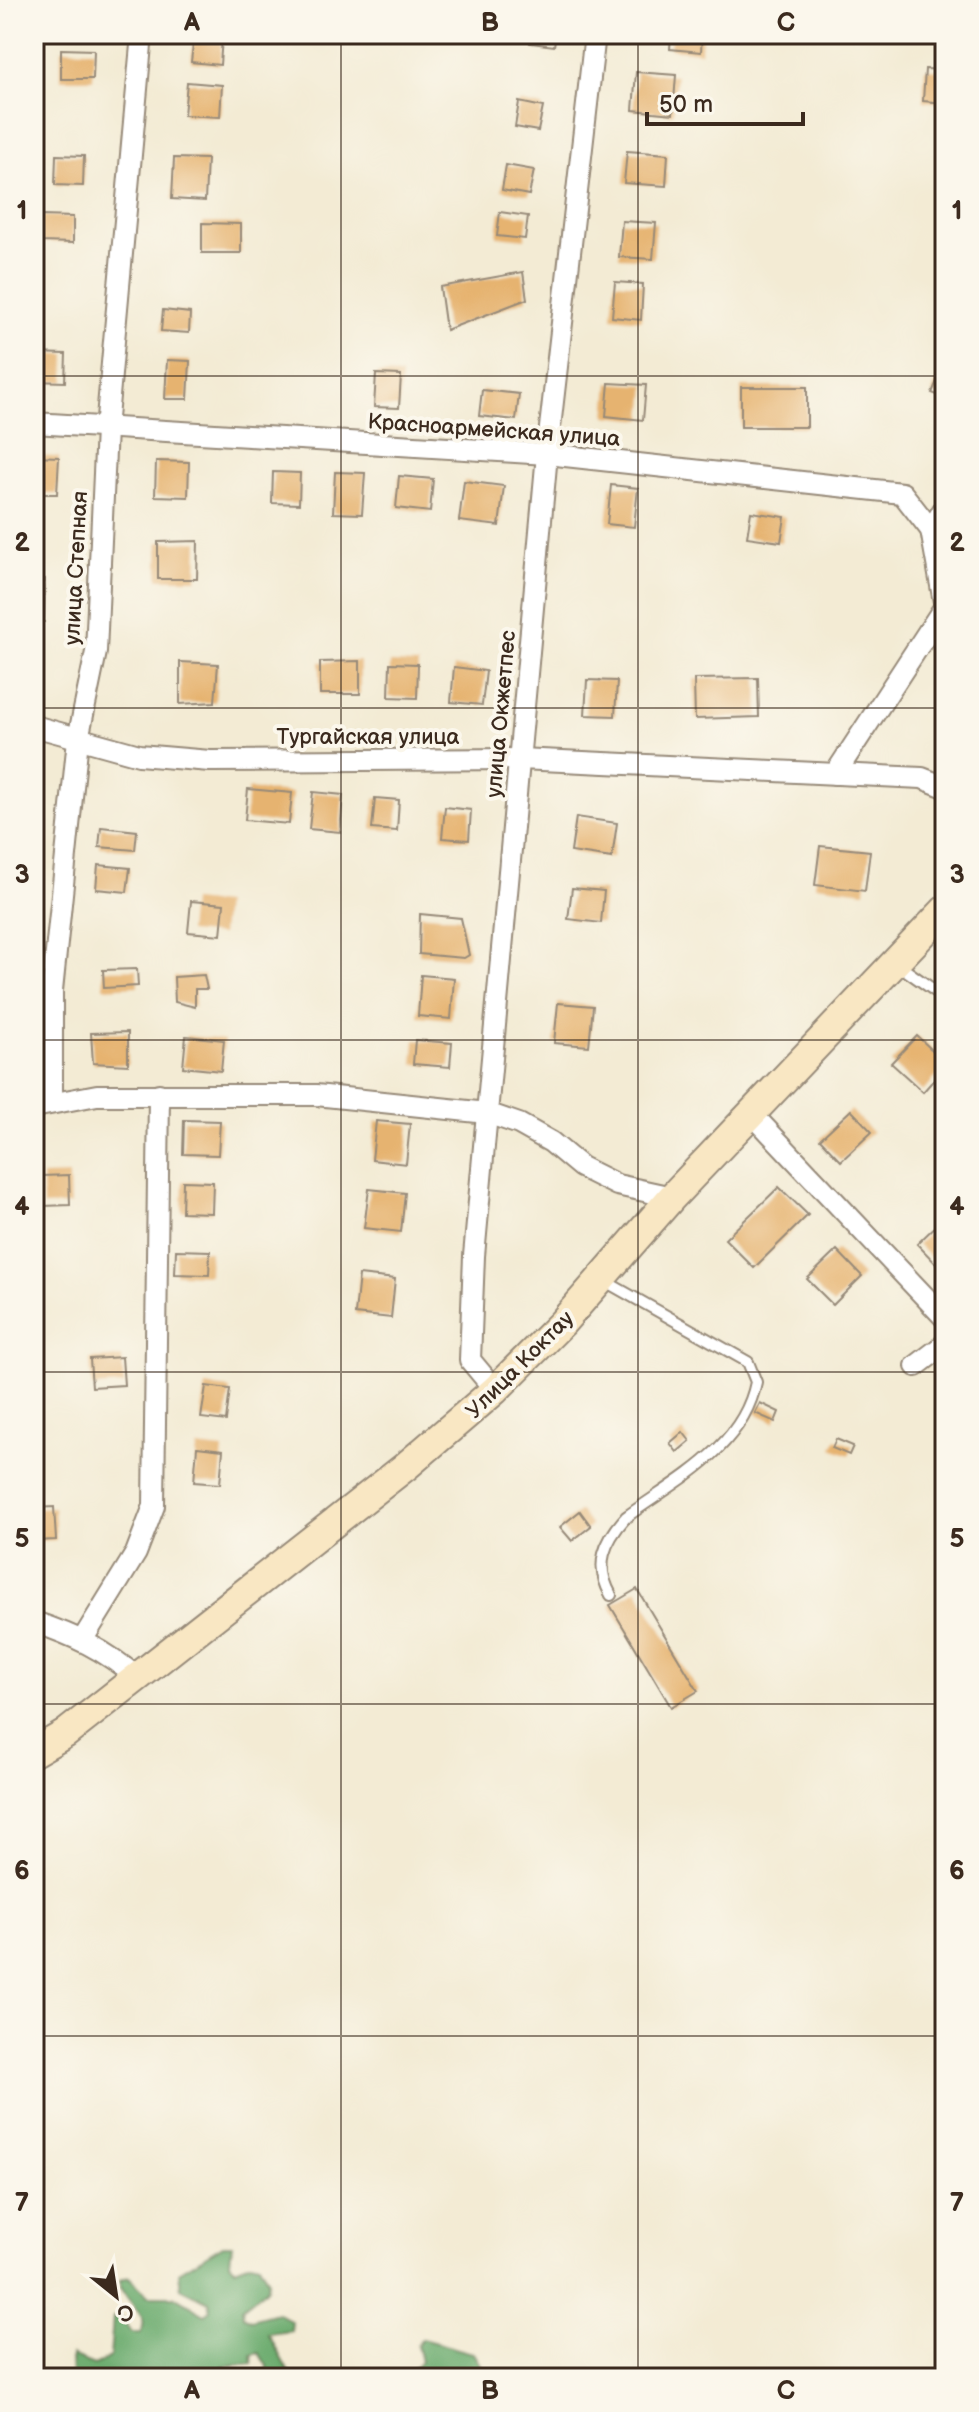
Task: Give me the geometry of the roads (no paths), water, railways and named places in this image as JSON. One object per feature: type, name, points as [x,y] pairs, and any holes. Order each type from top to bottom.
[{"type":"street","name":"улица Степная","points":[[43,1105],[78,739],[96,652],[106,429],[142,34]]},
{"type":"street","name":"улица Окжетпес","points":[[495,1390],[470,1360],[469,1335],[547,454],[595,34]]},
{"type":"street","name":"Красноармейская улица","points":[[34,423],[547,454],[902,493],[931,530]]},
{"type":"street","points":[[835,774],[945,607],[931,530],[945,507]]},
{"type":"street","name":"Тургайская улица","points":[[34,726],[139,755],[210,761],[520,759],[922,778],[945,787]]},
{"type":"street","name":"Улица Коктау","points":[[34,1752],[65,1734],[425,1451],[495,1390],[601,1279],[672,1197],[945,910]]},
{"type":"street","points":[[83,1639],[136,1553],[154,1506],[159,1094]]},
{"type":"street","points":[[43,1105],[97,1095],[316,1095],[487,1113],[519,1124],[551,1142],[581,1167],[617,1185],[672,1197]]},
{"type":"street","points":[[752,1114],[945,1318]]},
{"type":"street","points":[[916,1366],[945,1344]]},
{"type":"street","points":[[34,1622],[83,1639],[114,1657],[136,1677]]},
{"type":"lane","points":[[895,963],[945,998]]},
{"type":"lane","points":[[601,1279],[748,1362],[756,1382],[739,1427],[725,1444],[626,1517],[614,1530],[604,1547],[600,1566],[611,1595]]}]
